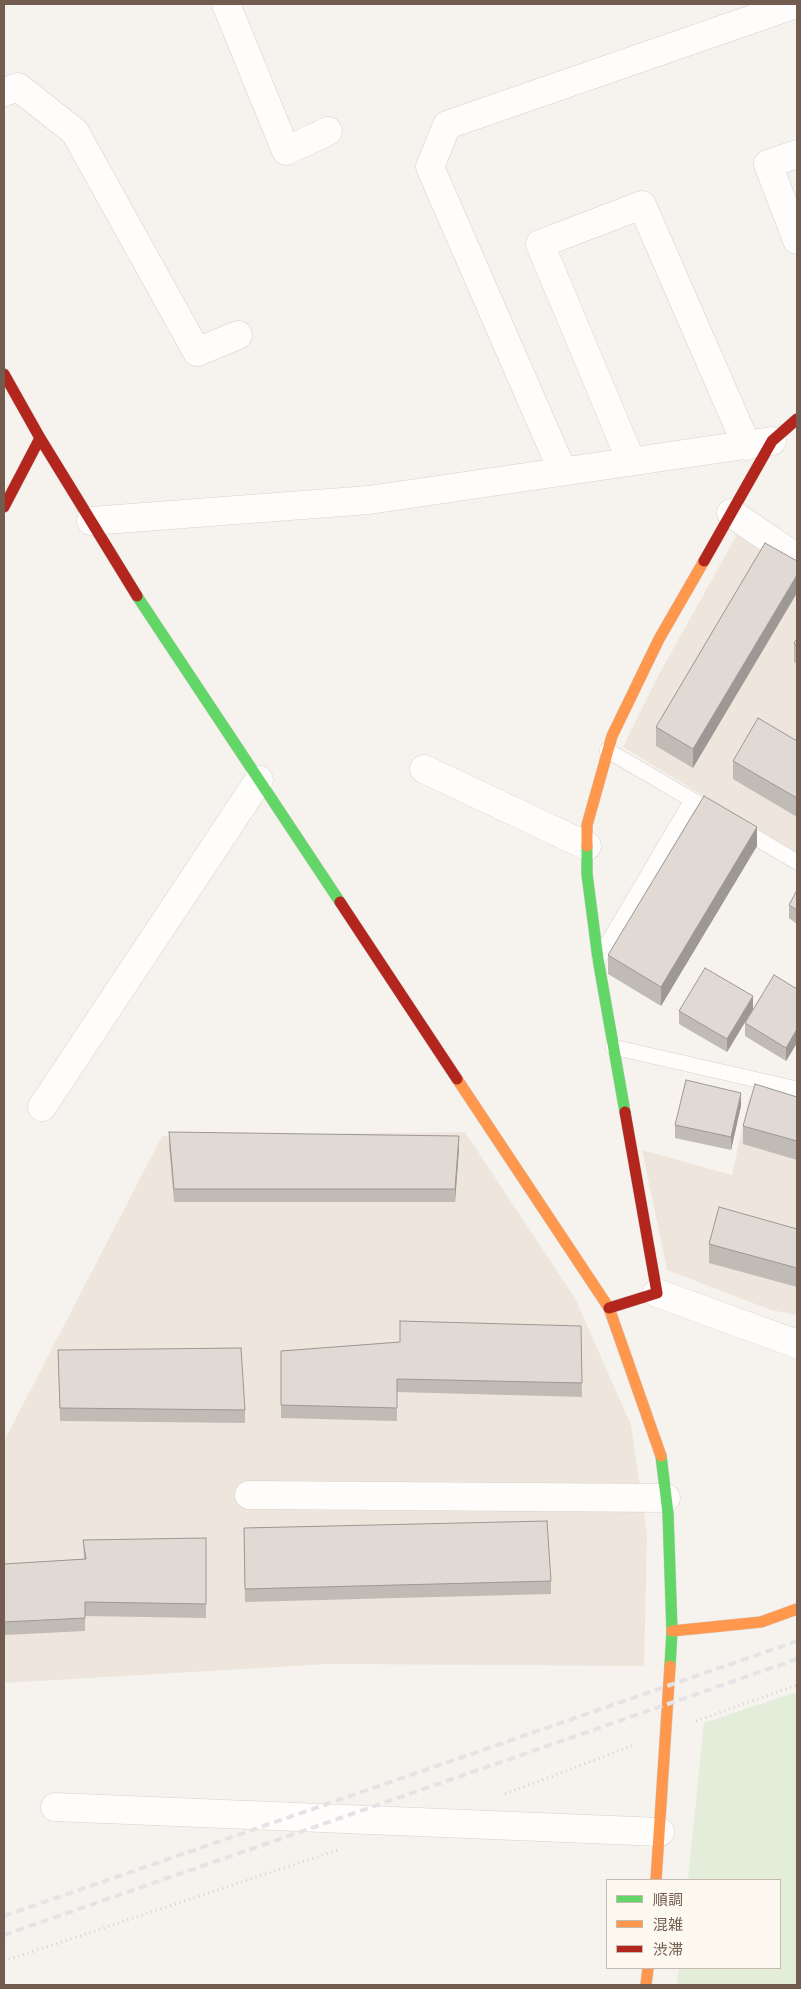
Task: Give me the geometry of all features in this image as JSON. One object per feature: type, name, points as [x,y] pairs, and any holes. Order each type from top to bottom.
[{"type":"street","points":[[226,4],[286,151],[328,131]]},
{"type":"street","points":[[562,470],[430,167],[447,125],[796,4]]},
{"type":"street","points":[[4,92],[18,87],[75,132],[197,352],[238,336]]},
{"type":"street","points":[[797,154],[768,164],[797,240]]},
{"type":"street","points":[[631,461],[540,244],[642,205],[759,444],[731,513],[659,639],[607,750],[587,825],[587,874],[598,959],[657,1293]]},
{"type":"street","points":[[4,374],[40,438],[139,600],[609,1308],[660,1452],[666,1498],[672,1631],[656,1879]]},
{"type":"street","points":[[90,520],[369,500],[562,470],[759,444],[797,419]]},
{"type":"street","points":[[4,507],[40,438]]},
{"type":"street","points":[[731,513],[797,558]]},
{"type":"street","points":[[424,770],[587,846]]},
{"type":"street","points":[[42,1107],[258,780]]},
{"type":"street","points":[[609,1308],[657,1293],[797,1344]]},
{"type":"street","points":[[249,1495],[666,1498]]},
{"type":"street","points":[[672,1631],[761,1622],[797,1609]]},
{"type":"street","points":[[55,1807],[660,1832]]},
{"type":"street","points":[[646,1985],[648,1969]]},
{"type":"lane","points":[[607,750],[797,862]]},
{"type":"lane","points":[[598,959],[692,800]]},
{"type":"lane","points":[[613,1048],[797,1089]]},
{"type":"shaded area","points":[[739,531],[797,572],[797,853],[623,747],[658,676]]},
{"type":"shaded area","points":[[797,1079],[797,1315],[771,1310],[667,1270],[642,1150],[732,1175],[749,1097],[785,1103]]},
{"type":"shaded area","points":[[465,1132],[575,1298],[631,1425],[647,1533],[644,1666],[329,1664],[4,1683],[4,1441],[162,1136]]},
{"type":"green space","points":[[797,1692],[797,1985],[677,1985],[679,1969],[781,1969],[781,1879],[688,1879],[704,1723]]},
{"type":"building","points":[[765,543],[797,561],[797,575],[693,749],[656,727]]},
{"type":"building","points":[[758,718],[797,741],[797,798],[733,761]]},
{"type":"building","points":[[704,796],[757,827],[661,987],[608,955]]},
{"type":"building","points":[[797,890],[797,910],[789,905]]},
{"type":"building","points":[[705,968],[753,996],[727,1039],[679,1011]]},
{"type":"building","points":[[774,975],[797,989],[797,1029],[786,1048],[745,1023]]},
{"type":"building","points":[[686,1080],[741,1093],[731,1137],[675,1125]]},
{"type":"building","points":[[755,1084],[797,1097],[797,1141],[743,1126]]},
{"type":"building","points":[[169,1132],[459,1136],[455,1189],[174,1189]]},
{"type":"building","points":[[719,1207],[797,1229],[797,1268],[709,1244]]},
{"type":"building","points":[[400,1321],[581,1326],[582,1383],[397,1379],[397,1408],[281,1405],[281,1351],[400,1342]]},
{"type":"building","points":[[241,1348],[245,1410],[60,1408],[58,1350]]},
{"type":"building","points":[[547,1521],[551,1581],[245,1589],[244,1528]]},
{"type":"building","points":[[206,1538],[206,1604],[85,1602],[85,1618],[4,1622],[4,1564],[86,1559],[83,1540]]},
{"type":"railway","points":[[4,1916],[797,1641]]},
{"type":"railway","points":[[4,1935],[797,1659]]},
{"type":"traffic: fast","points":[[137,596],[340,902]]},
{"type":"traffic: fast","points":[[587,846],[587,874],[598,959],[625,1112]]},
{"type":"traffic: fast","points":[[661,1456],[668,1513],[672,1631],[670,1666]]},
{"type":"traffic: slow","points":[[587,846],[587,825],[612,736],[659,639],[704,561]]},
{"type":"traffic: slow","points":[[457,1079],[609,1308],[661,1456]]},
{"type":"traffic: slow","points":[[672,1631],[761,1622],[797,1609]]},
{"type":"traffic: slow","points":[[656,1879],[670,1666]]},
{"type":"traffic: slow","points":[[646,1985],[648,1969]]},
{"type":"traffic: jam","points":[[4,374],[40,438],[137,596]]},
{"type":"traffic: jam","points":[[704,561],[772,441],[797,419]]},
{"type":"traffic: jam","points":[[4,507],[40,438]]},
{"type":"traffic: jam","points":[[340,902],[457,1079]]},
{"type":"traffic: jam","points":[[609,1308],[657,1293],[625,1112]]}]
